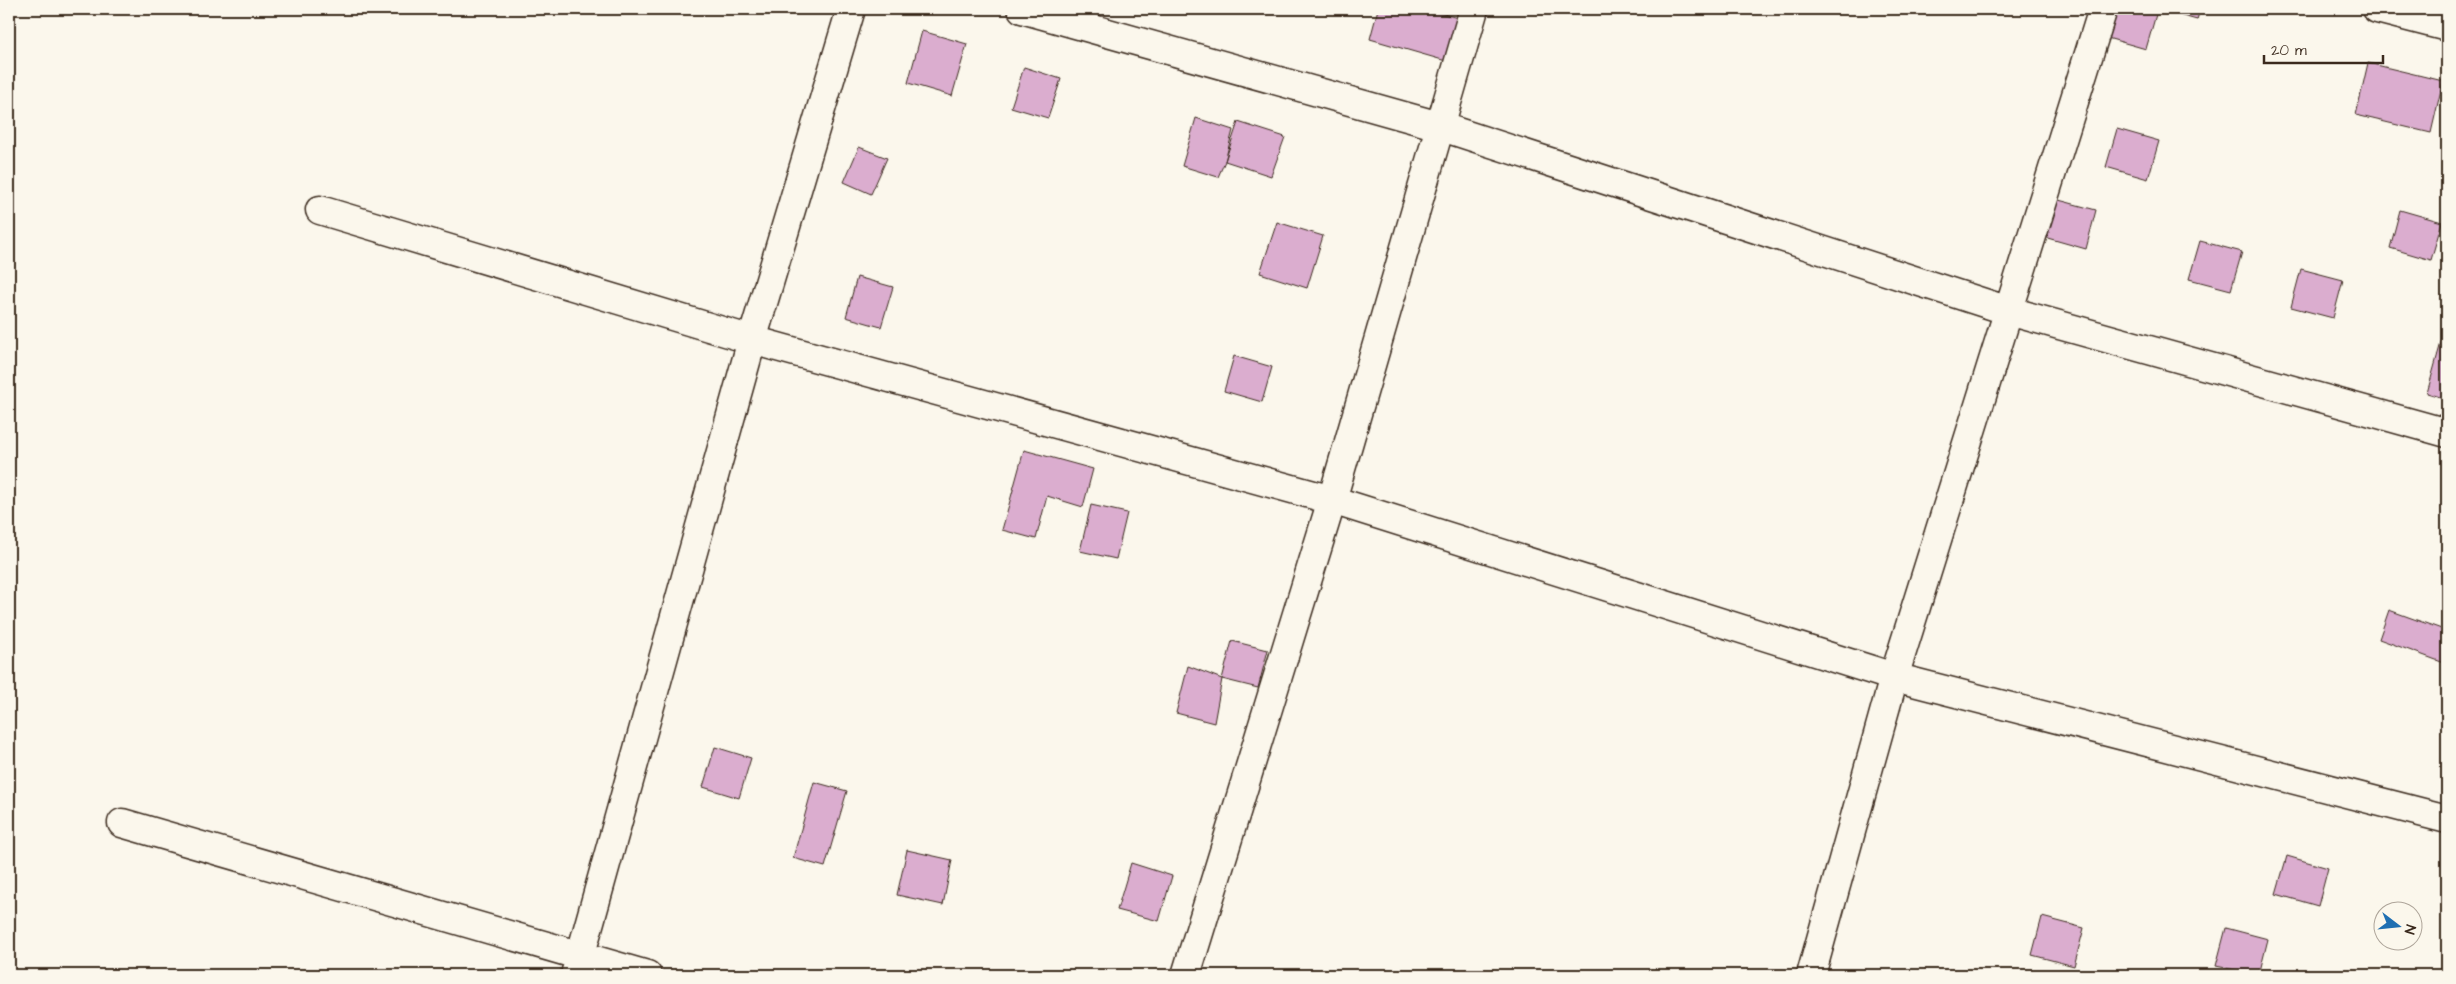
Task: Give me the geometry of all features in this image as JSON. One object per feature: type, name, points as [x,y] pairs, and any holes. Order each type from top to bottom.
[{"type":"street","points":[[577,966],[752,340],[851,9]]},
{"type":"street","points":[[1022,9],[1439,126],[2009,311],[2447,434]]},
{"type":"street","points":[[1186,975],[1332,500],[1474,9]]},
{"type":"street","points":[[1811,975],[1894,677],[2103,9]]},
{"type":"street","points":[[2377,9],[2447,28]]},
{"type":"street","points":[[320,210],[752,340],[1332,500],[1894,677],[2447,819]]},
{"type":"street","points":[[122,823],[577,966],[647,975]]},
{"type":"building","points":[[1378,9],[1426,9],[1458,18],[1446,61],[1370,39]]},
{"type":"building","points":[[2112,9],[2157,11],[2146,49],[2104,37]]},
{"type":"building","points":[[2157,9],[2200,9],[2197,20]]},
{"type":"building","points":[[922,31],[967,44],[952,96],[908,83]]},
{"type":"building","points":[[2368,63],[2443,81],[2431,133],[2356,115]]},
{"type":"building","points":[[1024,67],[1061,79],[1048,118],[1011,107]]},
{"type":"building","points":[[1196,118],[1233,130],[1225,161],[1218,177],[1182,166]]},
{"type":"building","points":[[1238,122],[1285,137],[1271,176],[1225,161]]},
{"type":"building","points":[[2117,129],[2159,141],[2148,179],[2106,167]]},
{"type":"building","points":[[859,147],[887,158],[871,194],[844,182]]},
{"type":"building","points":[[2055,199],[2096,210],[2086,249],[2044,237]]},
{"type":"building","points":[[2400,210],[2442,222],[2431,260],[2390,248]]},
{"type":"building","points":[[1277,222],[1323,236],[1307,288],[1260,273]]},
{"type":"building","points":[[2200,241],[2242,252],[2231,290],[2189,279]]},
{"type":"building","points":[[2301,269],[2343,280],[2333,318],[2291,307]]},
{"type":"building","points":[[857,277],[893,287],[881,327],[846,317]]},
{"type":"building","points":[[2442,339],[2447,341],[2447,399],[2427,393]]},
{"type":"building","points":[[1234,356],[1272,367],[1262,402],[1224,391]]},
{"type":"building","points":[[1024,450],[1093,469],[1083,507],[1047,496],[1036,539],[1002,530]]},
{"type":"building","points":[[1091,505],[1127,513],[1116,559],[1080,551]]},
{"type":"building","points":[[2389,610],[2447,631],[2447,664],[2379,639]]},
{"type":"building","points":[[1232,641],[1268,650],[1258,688],[1222,679]]},
{"type":"building","points":[[1188,666],[1222,679],[1214,723],[1176,713]]},
{"type":"building","points":[[715,747],[751,758],[739,798],[703,787]]},
{"type":"building","points":[[814,782],[847,791],[825,867],[793,858]]},
{"type":"building","points":[[907,850],[952,860],[943,905],[897,895]]},
{"type":"building","points":[[2287,856],[2328,868],[2318,906],[2276,894]]},
{"type":"building","points":[[1131,863],[1172,876],[1159,921],[1117,910]]},
{"type":"building","points":[[2042,917],[2084,928],[2074,966],[2032,955]]},
{"type":"building","points":[[2226,928],[2268,939],[2259,975],[2216,966]]}]
